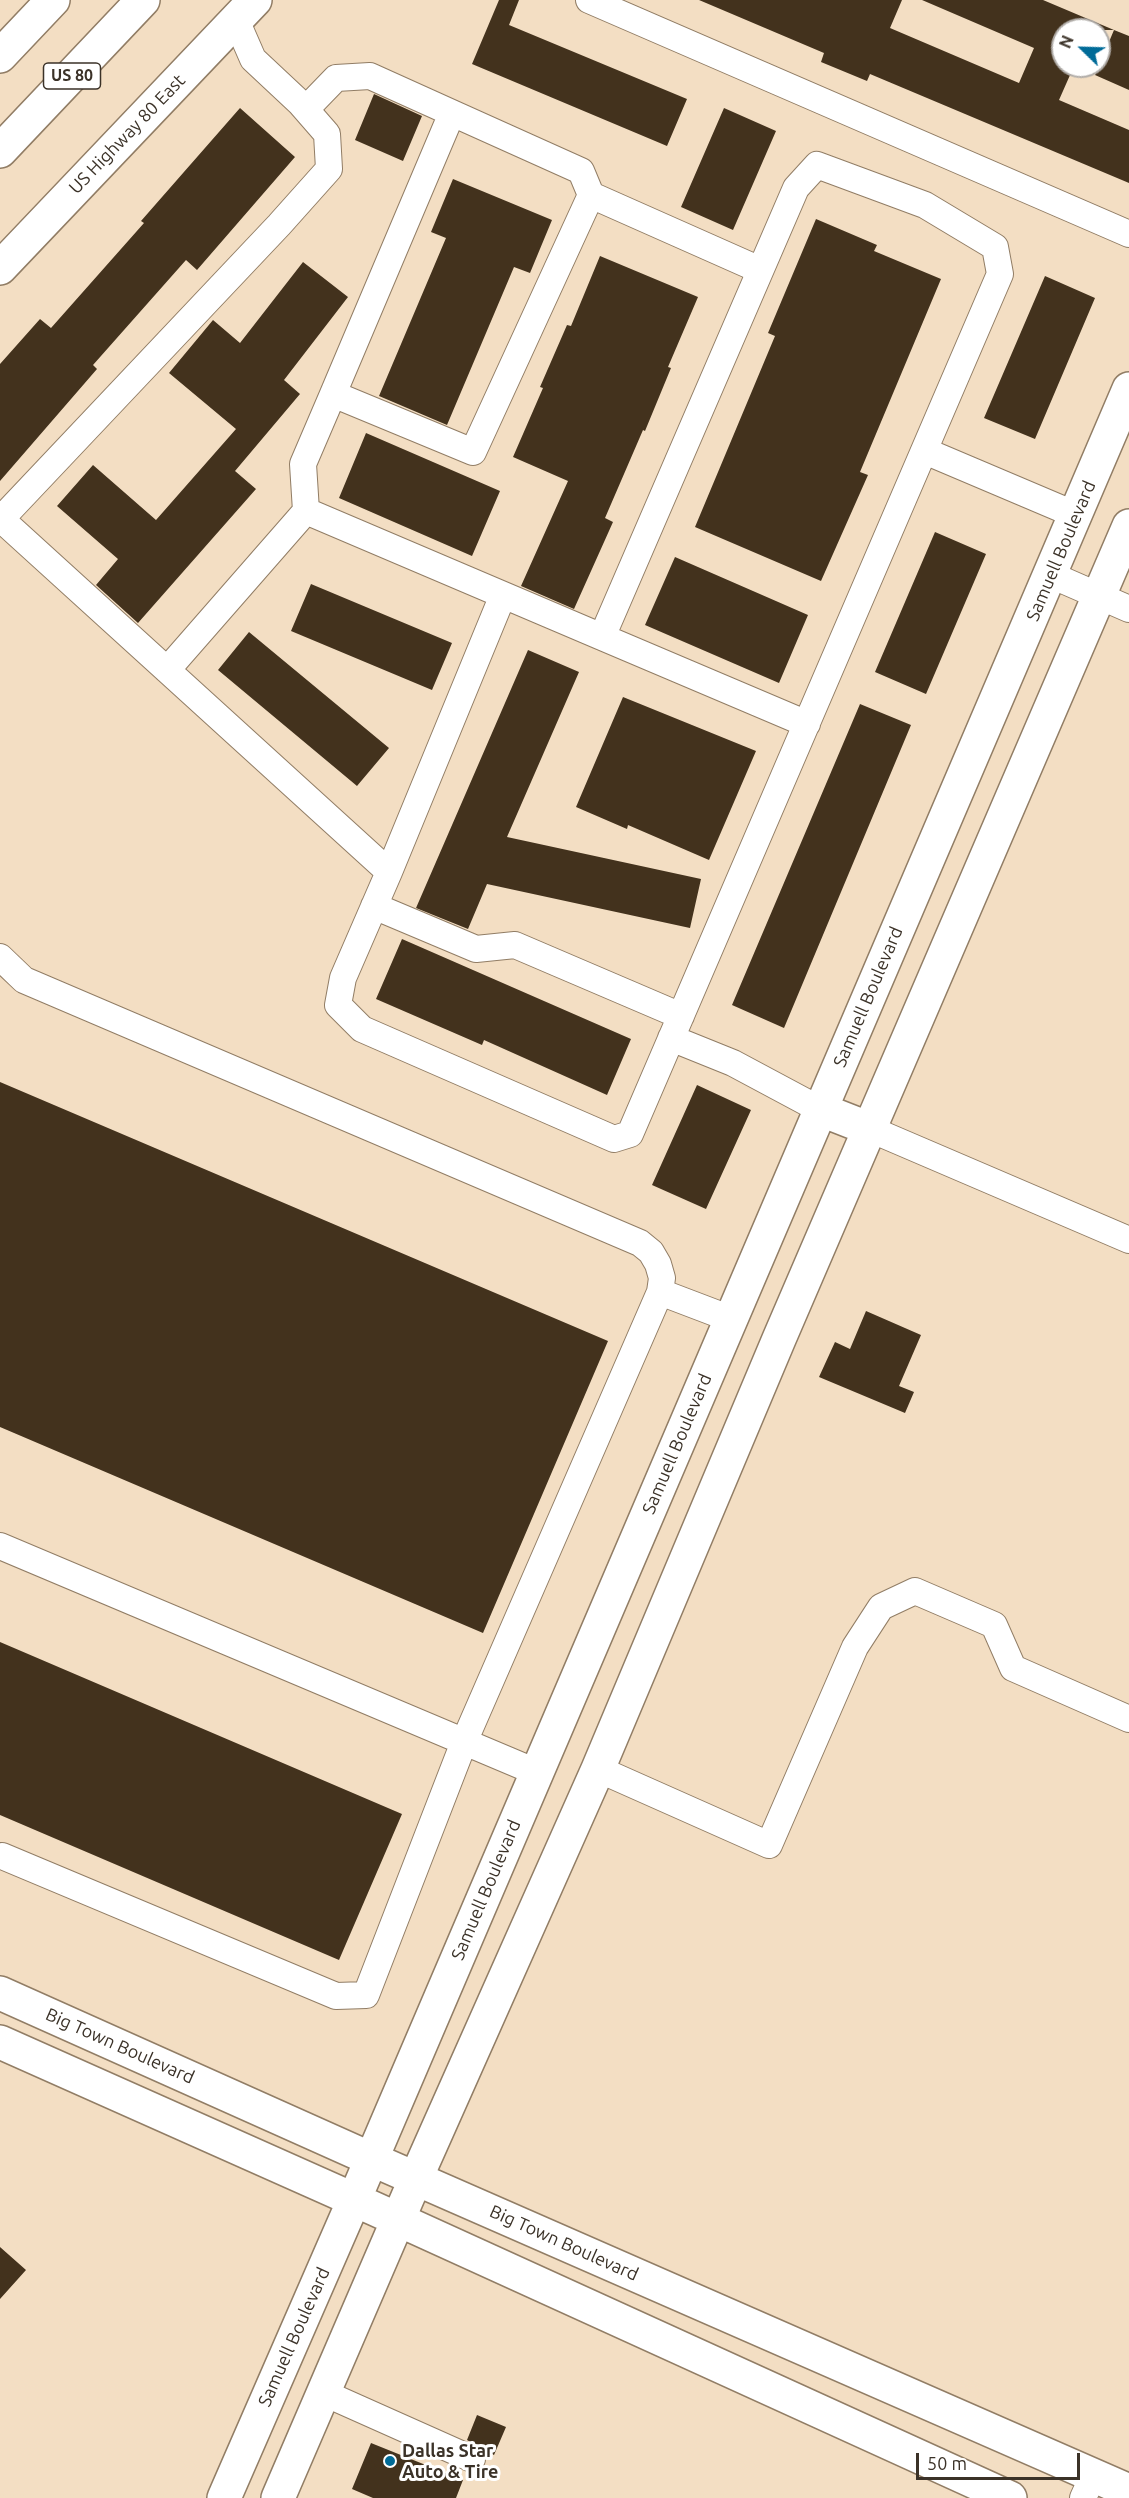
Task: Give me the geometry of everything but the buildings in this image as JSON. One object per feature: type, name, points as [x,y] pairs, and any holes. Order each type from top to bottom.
[{"type":"main road","name":"US 80","points":[[0,152],[143,0]]},
{"type":"main road","points":[[0,36],[50,4]]},
{"type":"main road","points":[[0,56],[50,4]]},
{"type":"main road","name":"US Highway 80 East","points":[[0,268],[246,10]]},
{"type":"main road","name":"Samuell Boulevard","points":[[224,2498],[354,2200],[1129,389]]},
{"type":"main road","points":[[278,2498],[416,2178],[598,1769],[779,1339],[1129,526]]},
{"type":"main road","points":[[819,1109],[870,1129]]},
{"type":"main road","points":[[731,1318],[779,1339]]},
{"type":"main road","name":"Big Town Boulevard","points":[[0,1993],[416,2178],[1088,2487],[1129,2492]]},
{"type":"main road","points":[[0,2042],[1010,2498]]},
{"type":"lane","points":[[589,0],[1129,234]]},
{"type":"lane","points":[[246,10],[253,59],[306,109],[327,134],[329,169],[279,225],[1,518],[389,872]]},
{"type":"lane","points":[[306,109],[336,78],[370,76],[581,171],[591,195],[760,270]]},
{"type":"lane","points":[[167,670],[306,511],[303,464],[452,113]]},
{"type":"lane","points":[[503,595],[344,978],[338,1005],[362,1029],[614,1139],[630,1134],[1000,274],[995,247],[925,205],[817,165],[796,188],[602,637]]},
{"type":"lane","points":[[333,394],[473,452],[591,195]]},
{"type":"lane","points":[[924,451],[1076,515]]},
{"type":"lane","points":[[306,511],[807,724]]},
{"type":"lane","points":[[1051,575],[1129,609]]},
{"type":"lane","points":[[374,906],[476,949],[515,945],[676,1027],[733,1063],[819,1109]]},
{"type":"lane","points":[[0,957],[24,980],[640,1243],[651,1252],[662,1278],[660,1292],[464,1742],[366,1995],[336,1996],[1,1858]]},
{"type":"lane","points":[[870,1129],[1129,1240]]},
{"type":"lane","points":[[660,1292],[731,1318]]},
{"type":"lane","points":[[0,1546],[536,1772]]},
{"type":"lane","points":[[598,1769],[770,1845],[855,1647],[881,1607],[915,1591],[994,1625],[1013,1668],[1129,1719]]},
{"type":"lane","points":[[324,2393],[472,2458]]},
{"type":"place","name":"Dallas Star Auto & Tire","points":[[390,2461]]}]
